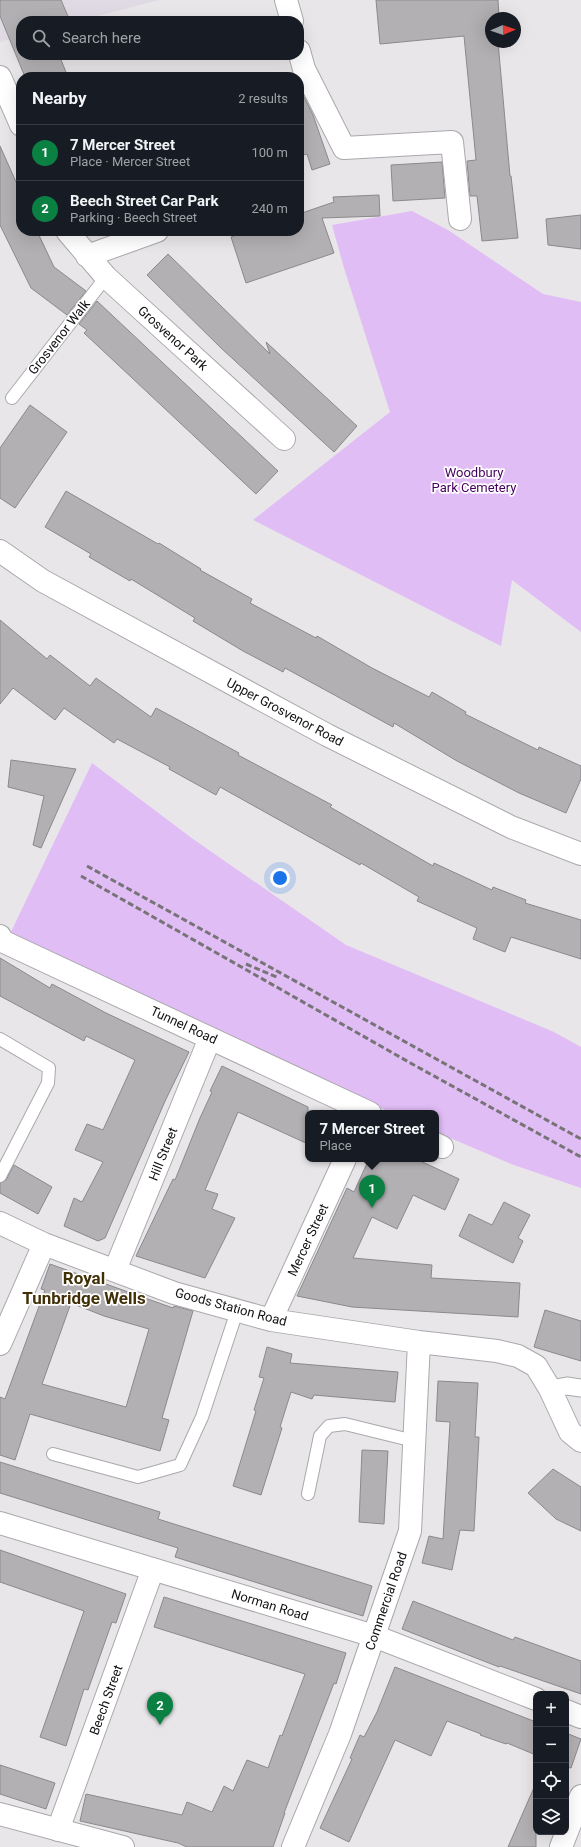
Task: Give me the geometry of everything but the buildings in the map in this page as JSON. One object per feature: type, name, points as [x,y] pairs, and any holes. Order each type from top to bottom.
[{"type":"street","points":[[286,0],[291,16]]},
{"type":"street","points":[[302,60],[304,69],[344,148],[452,142],[460,219]]},
{"type":"street","points":[[0,77],[16,114]]},
{"type":"street","name":"Grosvenor Park","points":[[70,236],[106,277],[284,439]]},
{"type":"street","points":[[87,256],[143,236]]},
{"type":"street","name":"Upper Grosvenor Road","points":[[0,551],[42,581],[327,735],[511,827],[581,854]]},
{"type":"street","name":"Tunnel Road","points":[[0,936],[2,941],[363,1110]]},
{"type":"street","name":"Hill Street","points":[[115,1270],[210,1038]]},
{"type":"street","name":"Mercer Street","points":[[271,1320],[344,1162]]},
{"type":"street","name":"Goods Station Road","points":[[0,1223],[44,1244],[115,1270],[174,1294],[271,1320],[419,1342],[497,1351],[518,1356],[536,1366],[550,1389],[570,1432],[581,1440]]},
{"type":"street","points":[[0,1344],[44,1244]]},
{"type":"street","name":"Commercial Road","points":[[293,1847],[340,1734],[410,1531],[419,1342]]},
{"type":"street","points":[[550,1389],[567,1386],[581,1388]]},
{"type":"street","name":"Norman Road","points":[[0,1523],[374,1636],[533,1698]]},
{"type":"street","name":"Beech Street","points":[[58,1830],[153,1570]]},
{"type":"street","points":[[569,1712],[581,1717]]},
{"type":"street","points":[[561,1847],[581,1796]]},
{"type":"street","points":[[0,1814],[123,1847]]},
{"type":"lane","name":"Grosvenor Walk","points":[[12,398],[106,277]]},
{"type":"lane","points":[[0,1039],[49,1068],[48,1083],[0,1176]]},
{"type":"lane","points":[[53,1454],[138,1477],[180,1465],[202,1417],[237,1311]]},
{"type":"lane","points":[[308,1494],[320,1436],[329,1426],[345,1424],[414,1441]]},
{"type":"shaded area","points":[[0,0],[159,0],[98,16],[16,16],[16,37],[0,42]]},
{"type":"green space","name":"Woodbury Park Cemetery","points":[[412,211],[448,230],[543,294],[581,302],[581,632],[512,580],[501,646],[253,520],[390,412],[344,268],[332,225]]},
{"type":"green space","points":[[92,763],[193,839],[346,945],[554,1032],[581,1047],[581,1188],[511,1164],[439,1133],[439,1110],[386,1110],[9,936]]},
{"type":"railway","points":[[87,866],[581,1139]]},
{"type":"railway","points":[[81,876],[414,1065],[581,1157]]},
{"type":"railway","points":[[246,964],[279,978]]},
{"type":"place","name":"7 Mercer Street","points":[[372,1208]]},
{"type":"place","name":"Beech Street Car Park","points":[[160,1725]]},
{"type":"district","name":"Royal Tunbridge Wells","points":[[84,1288]]}]
